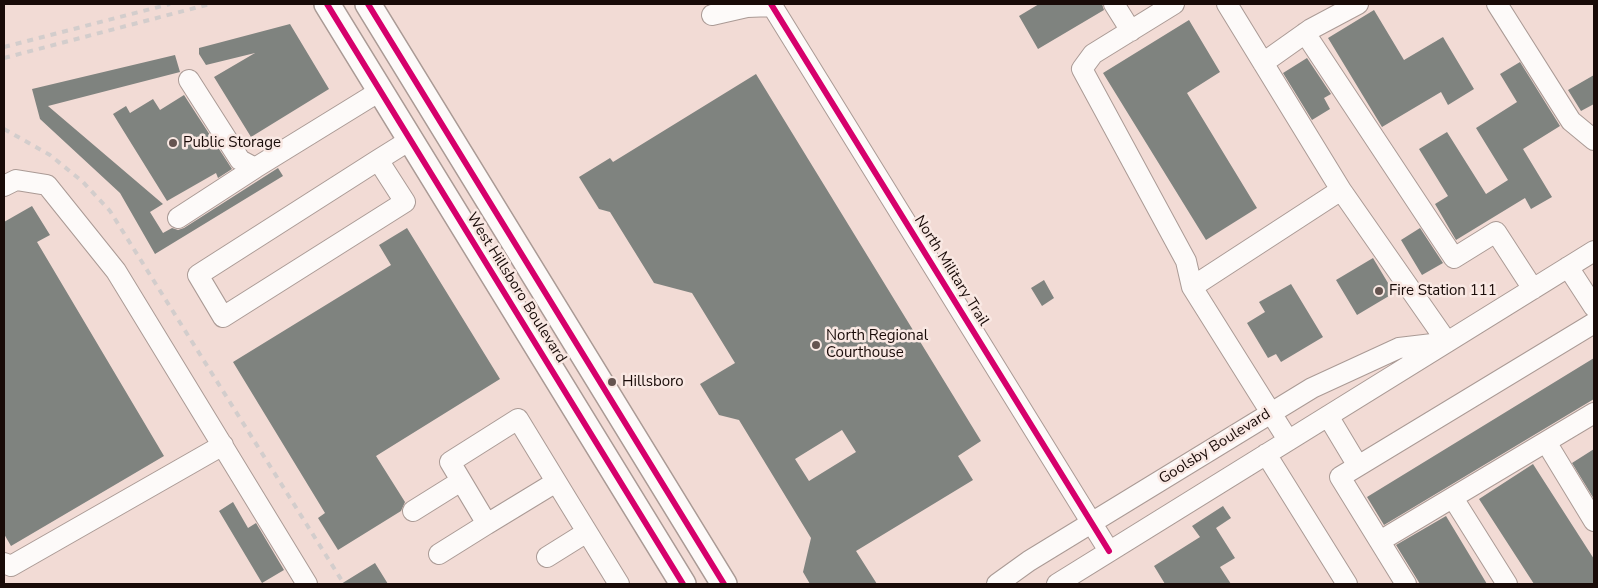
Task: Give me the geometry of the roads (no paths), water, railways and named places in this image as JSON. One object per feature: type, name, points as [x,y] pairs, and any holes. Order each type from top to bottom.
[{"type":"main road","name":"West Hillsboro Boulevard","points":[[327,4],[683,584]]},
{"type":"main road","name":"West Hillsboro Boulevard","points":[[368,4],[724,584]]},
{"type":"main road","points":[[410,140],[426,138],[442,146],[472,175]]},
{"type":"main road","points":[[580,416],[618,438],[636,443]]},
{"type":"street","points":[[1114,4],[1131,31]]},
{"type":"street","points":[[1174,4],[1093,54],[1082,69],[1186,261],[1192,287],[1288,440]]},
{"type":"street","points":[[1227,4],[1341,190],[1448,342]]},
{"type":"street","points":[[1263,63],[1305,32],[1358,4]]},
{"type":"street","points":[[1497,4],[1571,121],[1594,140]]},
{"type":"street","points":[[712,15],[747,7],[772,5]]},
{"type":"street","name":"North Military Trail","points":[[772,5],[1109,551]]},
{"type":"street","points":[[1305,32],[1454,258],[1496,232],[1533,289]]},
{"type":"street","points":[[189,80],[240,160],[255,168]]},
{"type":"street","points":[[178,218],[380,91]]},
{"type":"street","points":[[378,160],[405,202],[223,317],[198,275],[378,160],[410,140]]},
{"type":"street","points":[[4,186],[16,180],[47,185],[116,271],[307,584]]},
{"type":"street","points":[[1192,287],[1341,190]]},
{"type":"street","name":"Goolsby Boulevard","points":[[1057,584],[1083,577],[1109,551],[1594,251]]},
{"type":"street","points":[[1568,267],[1594,308]]},
{"type":"street","points":[[1406,584],[1340,477],[1594,323]]},
{"type":"street","name":"Goolsby Boulevard","points":[[997,584],[1092,523],[1312,388],[1399,348],[1448,342]]},
{"type":"street","points":[[1380,541],[1594,413]]},
{"type":"street","points":[[1328,416],[1358,466]]},
{"type":"street","points":[[487,524],[450,462],[518,419],[619,584]]},
{"type":"street","points":[[1546,442],[1594,521]]},
{"type":"street","points":[[4,563],[11,566],[223,445]]},
{"type":"street","points":[[1266,454],[1347,584]]},
{"type":"street","points":[[413,510],[461,481]]},
{"type":"street","points":[[439,554],[556,482]]},
{"type":"street","points":[[1453,498],[1507,584]]},
{"type":"street","points":[[546,557],[587,532]]},
{"type":"railway","points":[[4,47],[170,4]]},
{"type":"railway","points":[[4,58],[210,4]]},
{"type":"railway","points":[[4,129],[50,155],[83,182],[110,211],[344,584]]},
{"type":"place","name":"Public Storage","points":[[173,143]]},
{"type":"place","name":"Fire Station 111","points":[[1379,291]]},
{"type":"place","name":"North Regional Courthouse","points":[[816,345]]},
{"type":"place","name":"Hillsboro","points":[[612,382]]}]
